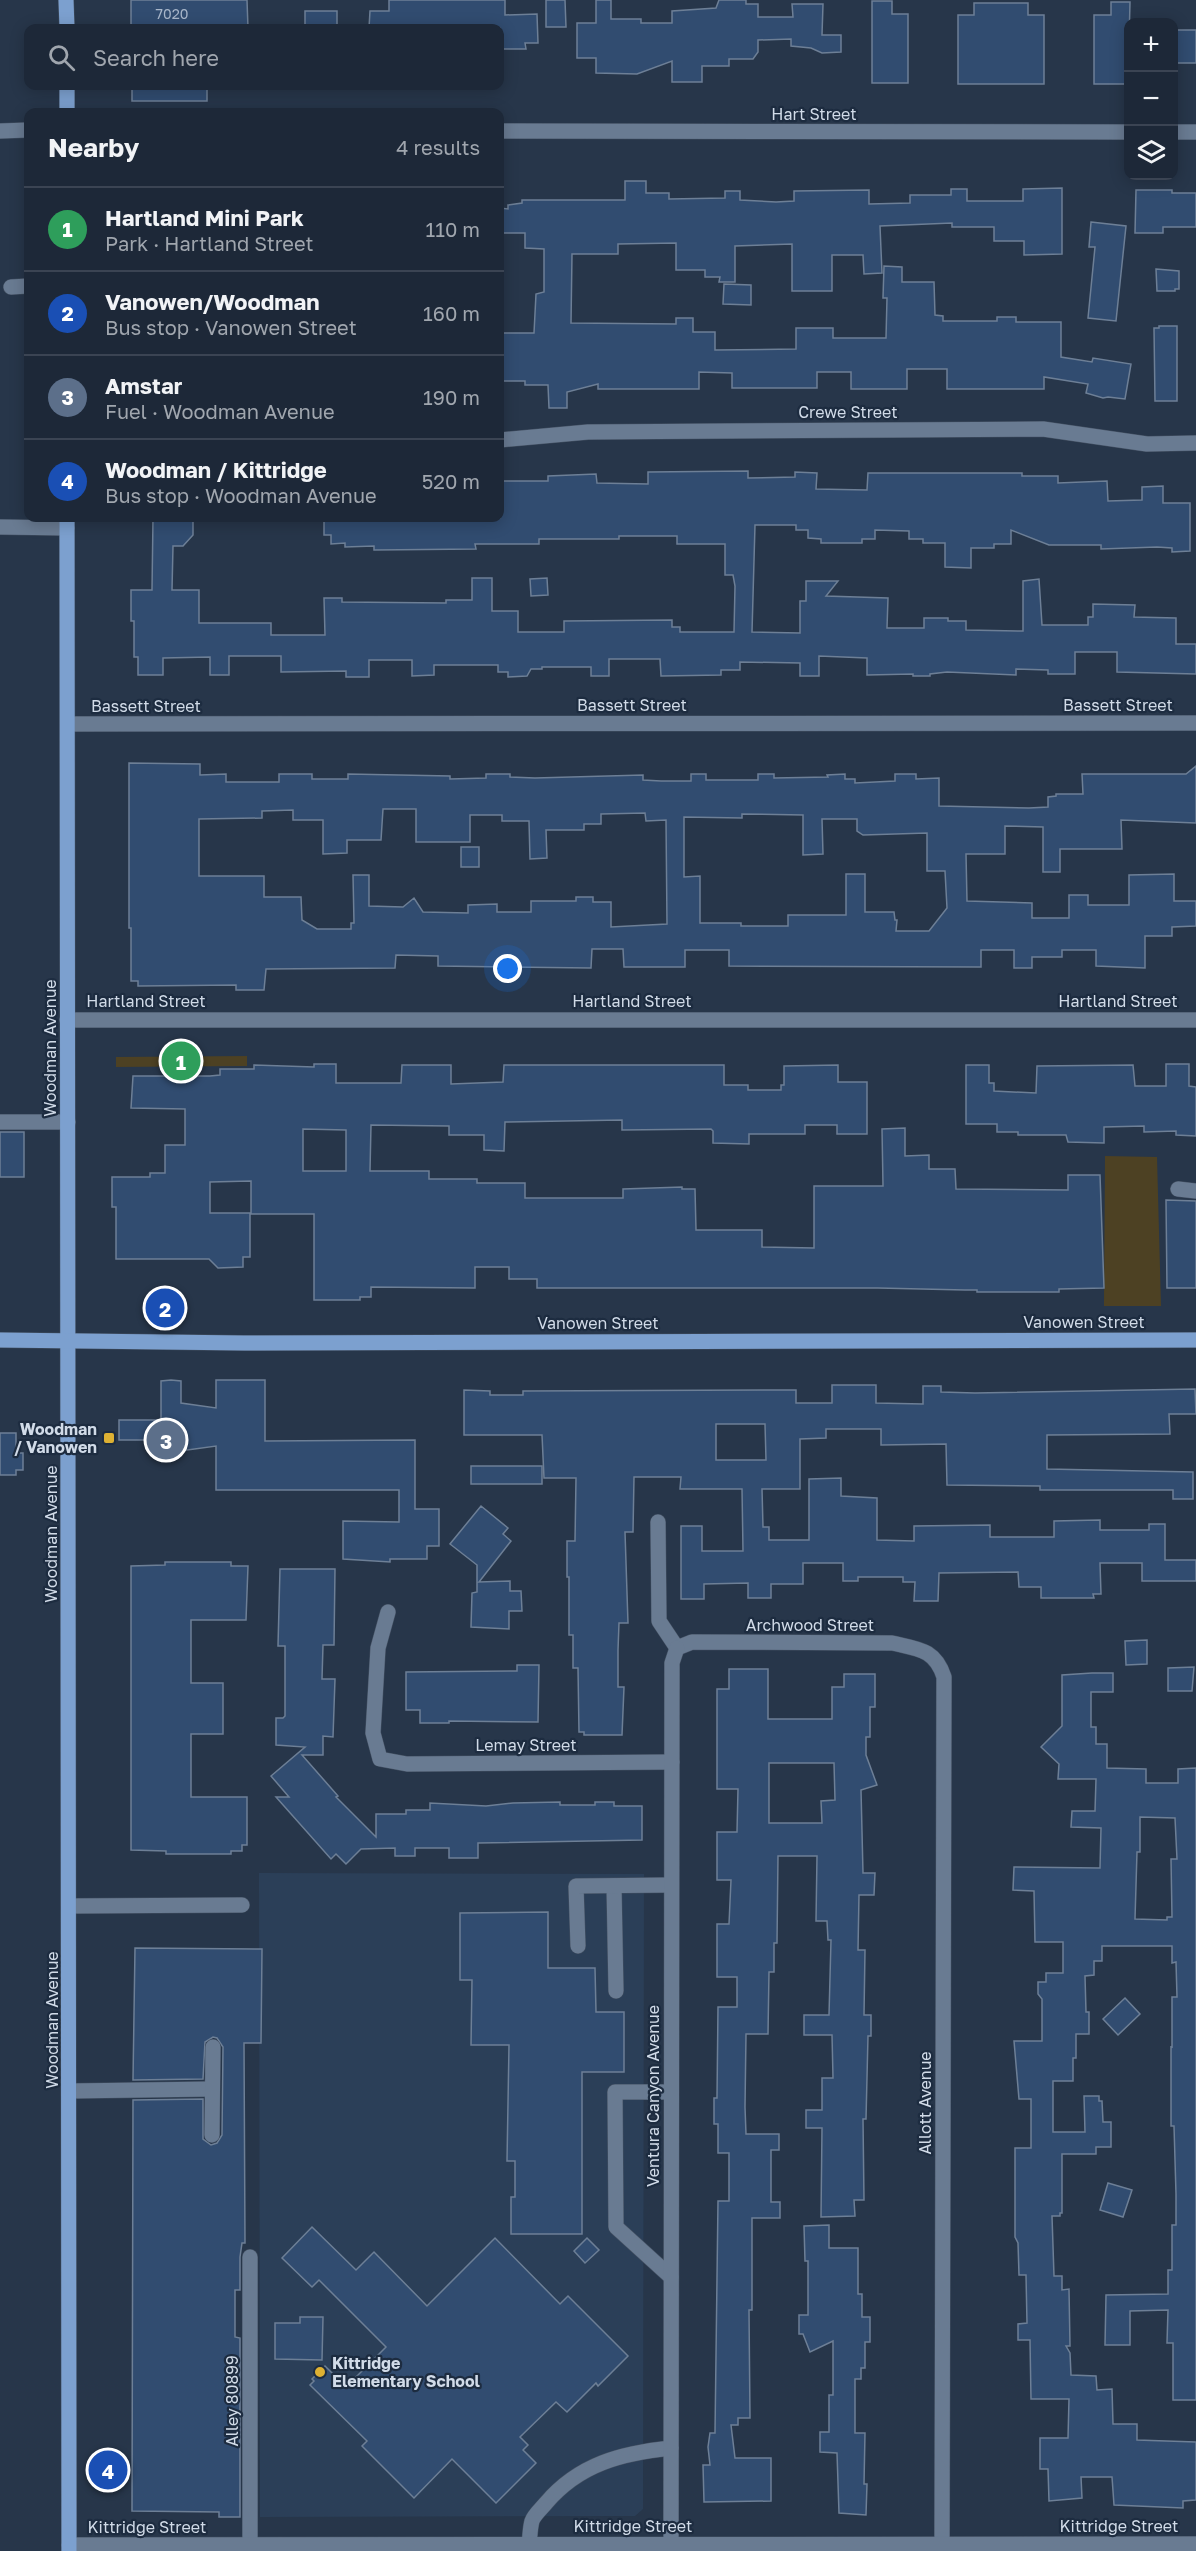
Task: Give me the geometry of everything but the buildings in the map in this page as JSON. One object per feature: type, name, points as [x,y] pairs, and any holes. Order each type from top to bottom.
[{"type":"main road","points":[[66,0],[67,24]]},
{"type":"main road","points":[[67,90],[67,108]]},
{"type":"main road","name":"Woodman Avenue","points":[[67,522],[69,2548]]},
{"type":"main road","name":"Vanowen Street","points":[[0,1340],[254,1342],[1196,1340]]},
{"type":"street","points":[[0,131],[24,130]]},
{"type":"street","name":"Hart Street","points":[[504,131],[1124,132]]},
{"type":"street","points":[[1178,132],[1196,132]]},
{"type":"street","points":[[11,287],[24,286]]},
{"type":"street","name":"Crewe Street","points":[[504,440],[588,432],[1043,429],[1147,444],[1196,443]]},
{"type":"street","points":[[0,519],[24,520]]},
{"type":"street","points":[[0,527],[67,522]]},
{"type":"street","name":"Bassett Street","points":[[68,724],[1196,723]]},
{"type":"street","name":"Hartland Street","points":[[67,1020],[1196,1020]]},
{"type":"street","points":[[0,1122],[68,1122]]},
{"type":"street","points":[[1178,1189],[1196,1191]]},
{"type":"street","points":[[658,1522],[659,1621],[677,1648]]},
{"type":"street","name":"Lemay Street","points":[[388,1612],[378,1648],[373,1733],[380,1759],[407,1764],[672,1762]]},
{"type":"street","name":"Archwood Street","points":[[677,1648],[692,1642],[892,1643],[923,1650],[939,1662]]},
{"type":"street","name":"Ventura Canyon Avenue","points":[[671,2544],[672,1664],[677,1648]]},
{"type":"street","name":"Allott Avenue","points":[[939,1662],[944,1677],[942,2544]]},
{"type":"street","points":[[578,1946],[576,1886],[671,1885]]},
{"type":"street","points":[[614,1886],[616,1991]]},
{"type":"street","points":[[69,1906],[242,1905]]},
{"type":"street","points":[[212,2135],[213,2047]]},
{"type":"street","points":[[70,2091],[212,2089]]},
{"type":"street","points":[[670,2092],[615,2092],[615,2103],[616,2227],[671,2277]]},
{"type":"street","name":"Alley 80899","points":[[250,2257],[250,2545]]},
{"type":"street","points":[[529,2544],[532,2519],[579,2472],[608,2459],[640,2451],[670,2448]]},
{"type":"street","name":"Kittridge Street","points":[[69,2548],[250,2545],[371,2548],[529,2544],[1196,2544]]},
{"type":"shaded area","points":[[247,1056],[247,1066],[116,1067],[116,1057]]},
{"type":"shaded area","points":[[1105,1156],[1157,1157],[1161,1306],[1104,1306]]},
{"type":"shaded area","points":[[259,1873],[644,1874],[643,2509],[635,2516],[260,2517]]},
{"type":"place","name":"Hartland Mini Park","points":[[181,1061]]},
{"type":"place","name":"Vanowen/Woodman","points":[[165,1308]]},
{"type":"place","name":"Woodman / Vanowen","points":[[109,1438]]},
{"type":"place","name":"Amstar","points":[[166,1440]]},
{"type":"place","name":"Kittridge Elementary School","points":[[320,2372]]},
{"type":"place","name":"Woodman / Kittridge","points":[[108,2470]]}]
